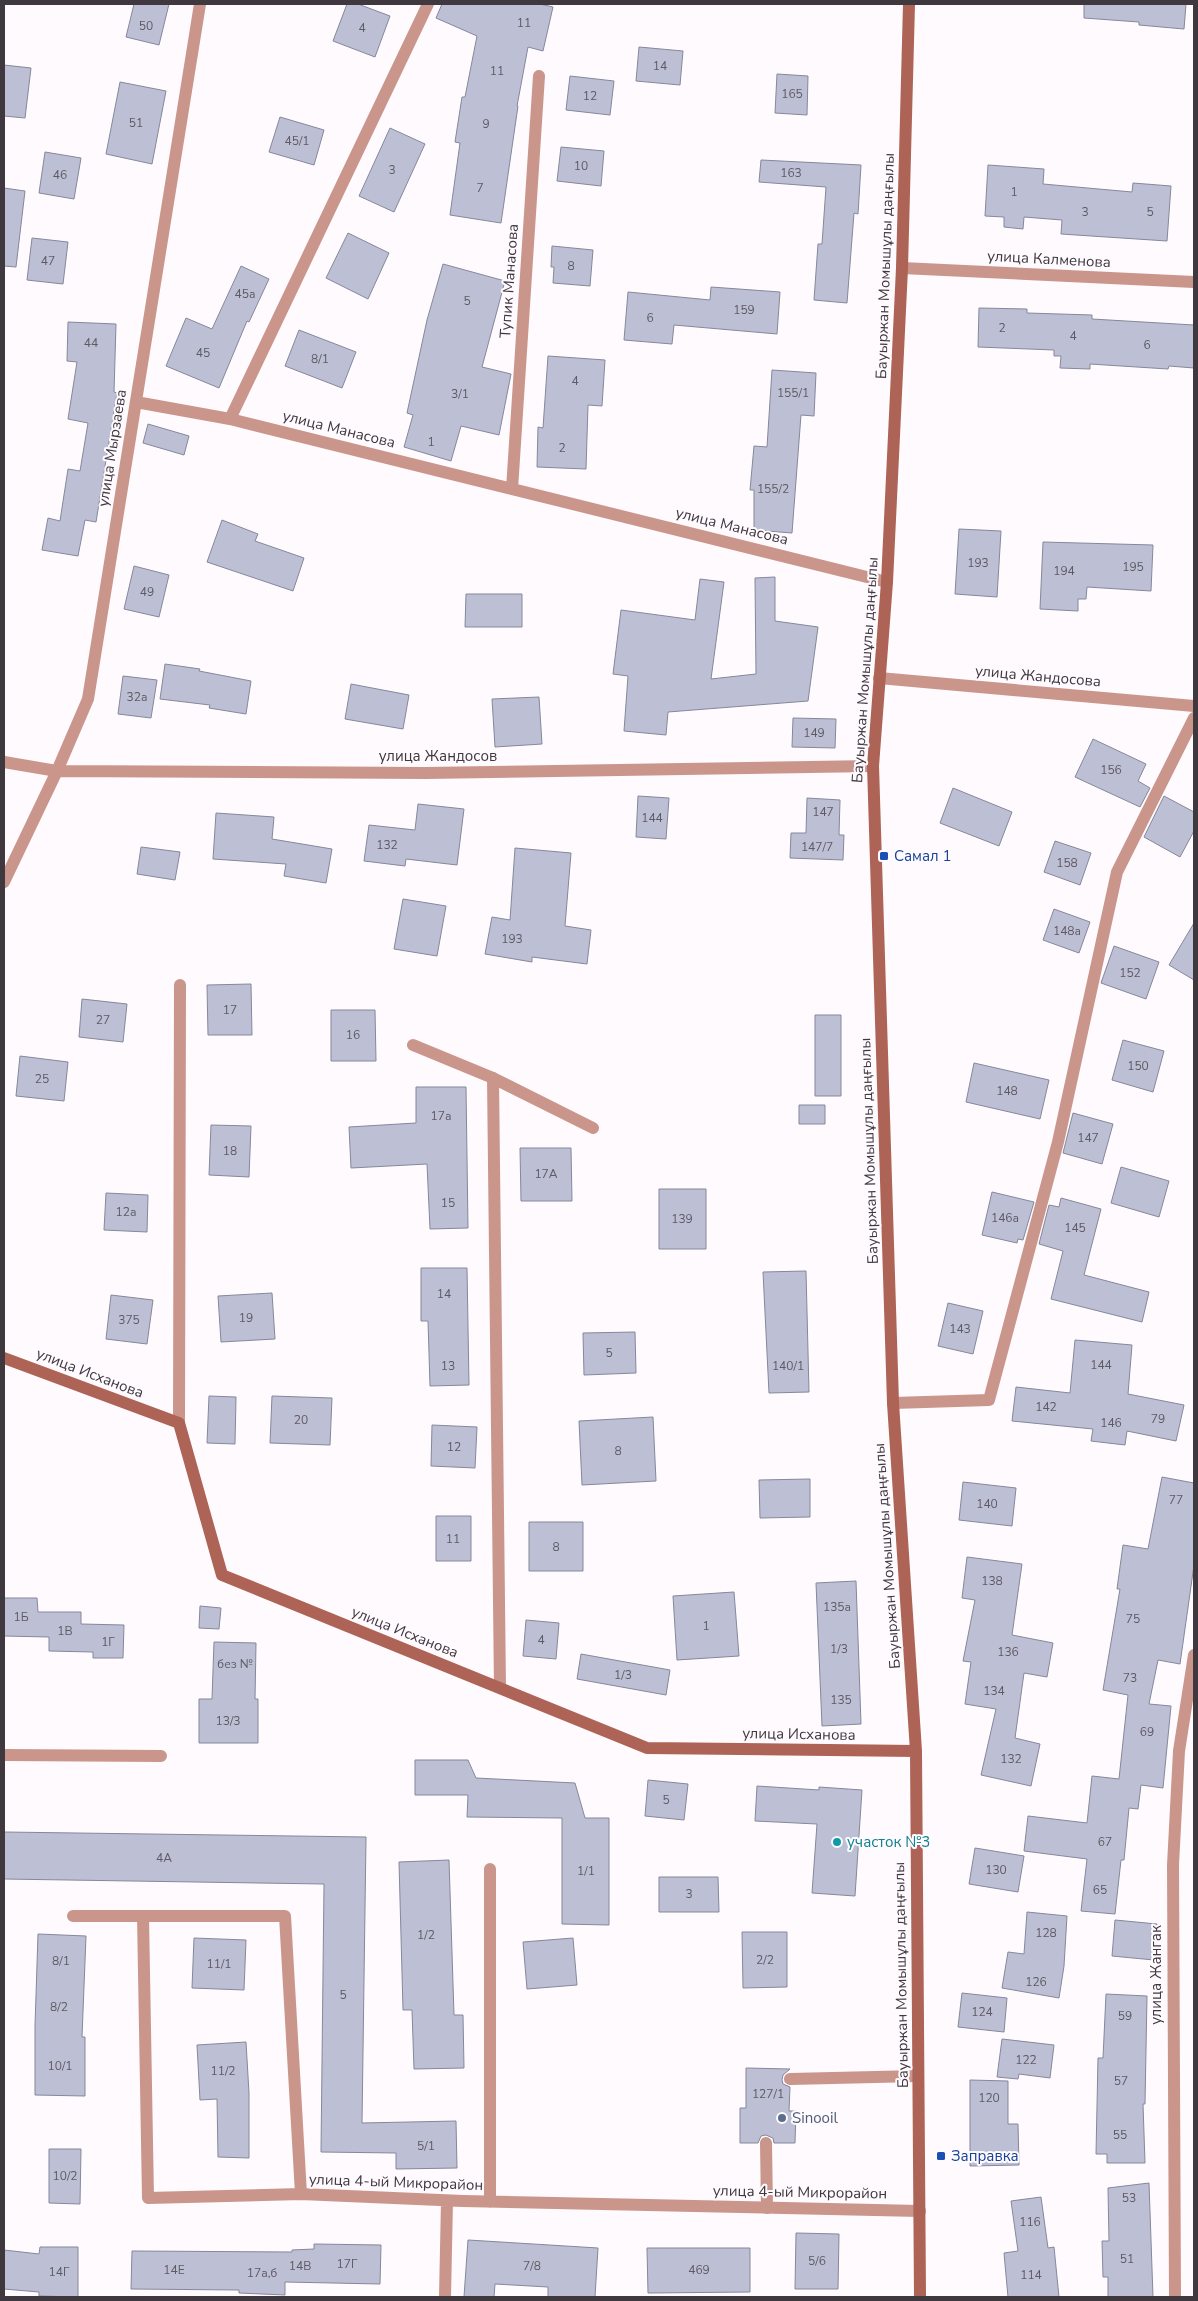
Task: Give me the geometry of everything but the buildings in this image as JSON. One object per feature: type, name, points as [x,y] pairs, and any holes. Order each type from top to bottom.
[{"type":"main road","name":"Бауыржан Момышұлы даңғылы","points":[[910,4],[902,268],[887,582],[873,766],[893,1403],[916,1751],[920,2297]]},
{"type":"main road","name":"улица Исханова","points":[[4,1358],[179,1423],[222,1575],[647,1748],[916,1751]]},
{"type":"street","name":"улица Мырзаева","points":[[4,882],[57,771],[88,699],[200,4]]},
{"type":"street","points":[[230,419],[428,4]]},
{"type":"street","name":"Тупик Манасова","points":[[512,489],[539,76]]},
{"type":"street","name":"улица Калменова","points":[[902,268],[1194,282]]},
{"type":"street","name":"улица Манасова","points":[[136,402],[230,419],[887,582]]},
{"type":"street","name":"улица Жандосова","points":[[879,678],[1194,706]]},
{"type":"street","points":[[893,1403],[989,1400],[1058,1142],[1117,872],[1194,718]]},
{"type":"street","name":"улица Жандосов","points":[[4,762],[57,771],[425,773],[873,766]]},
{"type":"street","points":[[179,1423],[180,985]]},
{"type":"street","points":[[413,1045],[493,1078],[593,1128]]},
{"type":"street","points":[[493,1078],[500,1688]]},
{"type":"street","name":"улица Жангак","points":[[1174,2297],[1173,1865],[1179,1751],[1194,1655]]},
{"type":"street","points":[[4,1756],[161,1756]]},
{"type":"street","points":[[490,1869],[490,2202]]},
{"type":"street","name":"улица 4-ый Микрорайон","points":[[73,1916],[285,1916],[301,2194],[447,2201],[920,2211]]},
{"type":"street","points":[[144,1916],[148,2198],[301,2194]]},
{"type":"street","points":[[790,2079],[918,2076]]},
{"type":"street","points":[[766,2143],[767,2208]]},
{"type":"street","points":[[445,2297],[447,2201]]},
{"type":"place","name":"Самал 1","points":[[884,856]]},
{"type":"place","name":"участок №3","points":[[837,1842]]},
{"type":"place","name":"Sinooil","points":[[782,2118]]},
{"type":"place","name":"Заправка","points":[[941,2156]]}]
